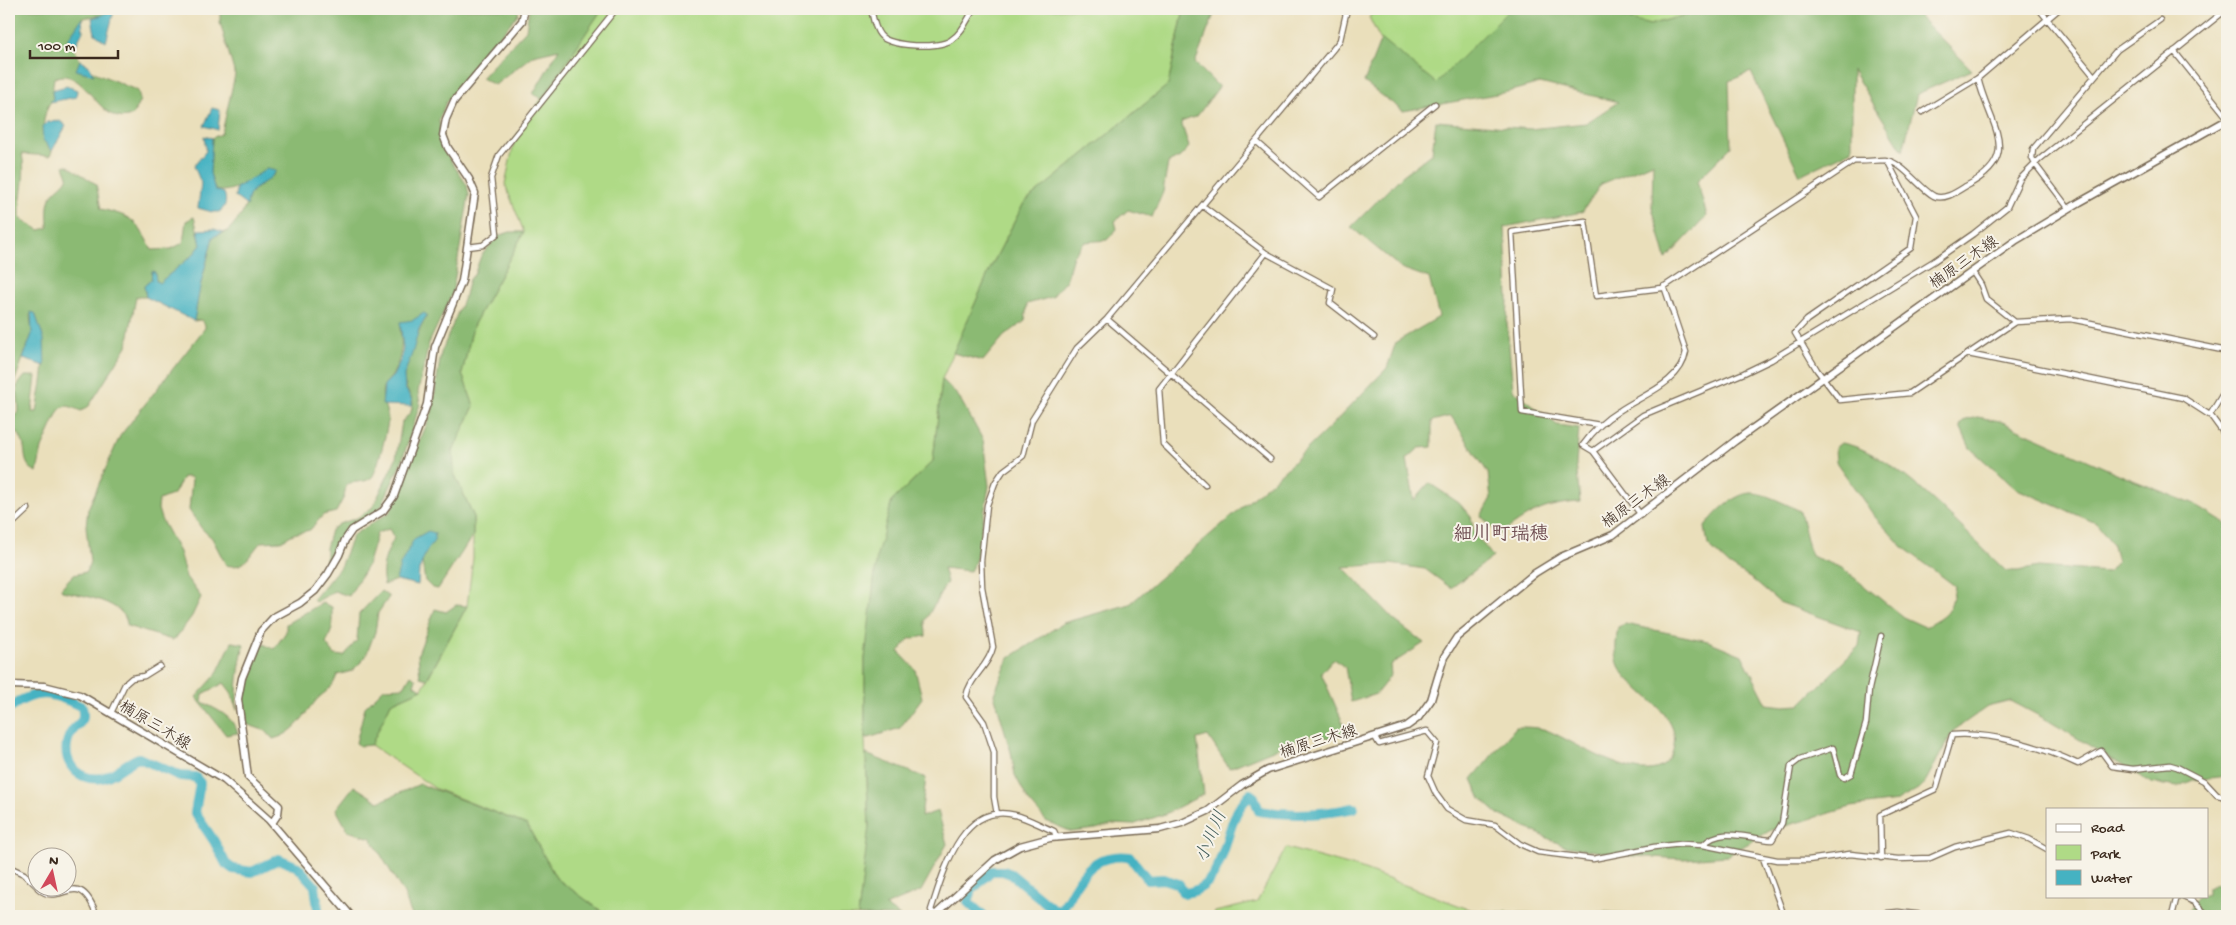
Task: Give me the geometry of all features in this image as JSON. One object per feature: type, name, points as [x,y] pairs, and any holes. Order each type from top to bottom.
[{"type":"main road","points":[[272,823],[278,814],[279,806],[248,777],[244,753],[238,699],[250,654],[261,631],[274,617],[300,604],[315,591],[328,574],[352,530],[384,511],[394,496],[427,404],[435,347],[462,281],[468,246],[475,193],[469,179],[448,148],[443,135],[446,119],[454,101],[522,21],[525,9]]},
{"type":"main road","name":"楠原三木線","points":[[935,916],[995,860],[1020,846],[1057,838],[1160,829],[1182,823],[1208,812],[1242,786],[1268,770],[1407,726],[1425,709],[1431,700],[1444,656],[1457,637],[1547,565],[1613,535],[1728,446],[1972,271],[2069,209],[2227,120]]},
{"type":"main road","name":"楠原三木線","points":[[9,685],[59,688],[80,695],[224,780],[248,799],[272,823],[351,916]]},
{"type":"street","points":[[468,246],[483,245],[497,234],[492,178],[499,155],[616,9]]},
{"type":"street","points":[[871,9],[875,26],[880,36],[891,42],[904,45],[933,45],[950,42],[961,32],[974,9]]},
{"type":"street","points":[[998,814],[994,797],[994,752],[984,722],[966,697],[968,688],[991,656],[993,647],[982,587],[981,561],[987,505],[995,483],[1003,471],[1023,456],[1032,420],[1077,348],[1107,320],[1340,40],[1347,9]]},
{"type":"street","points":[[2039,9],[2094,76]]},
{"type":"street","points":[[1922,112],[1978,78],[2059,9]]},
{"type":"street","points":[[1593,451],[1643,415],[1744,374],[1934,261],[1973,234],[2007,207],[2020,179],[2035,164],[2227,9]]},
{"type":"street","points":[[2069,209],[2035,164],[2032,158],[2033,150],[2117,50],[2160,20]]},
{"type":"street","points":[[2174,51],[2227,120]]},
{"type":"street","points":[[1600,425],[1522,412],[1512,232],[1585,221],[1596,296],[1664,286],[1846,165],[1854,162],[1888,161],[1904,170],[1934,196],[1942,198],[1970,184],[1989,171],[1999,158],[2000,143],[1983,99],[1978,78]]},
{"type":"street","points":[[1256,141],[1319,196],[1435,104]]},
{"type":"street","points":[[1888,161],[1916,216],[1911,248],[1807,320],[1795,333],[1823,378],[1840,400],[1910,393],[2016,322],[2070,319],[2227,351]]},
{"type":"street","points":[[1202,206],[1266,253],[1333,290],[1330,303],[1374,337]]},
{"type":"street","points":[[1205,485],[1162,444],[1158,389],[1266,253]]},
{"type":"street","points":[[1972,271],[1981,285],[1986,299],[2016,322]]},
{"type":"street","points":[[1641,514],[1593,451],[1583,445],[1600,425],[1618,411],[1663,383],[1678,372],[1684,364],[1686,352],[1664,286]]},
{"type":"street","points":[[1107,320],[1270,459]]},
{"type":"street","points":[[1967,354],[2183,398],[2210,415],[2227,438]]},
{"type":"street","points":[[2210,415],[2227,387]]},
{"type":"street","points":[[9,527],[28,509]]},
{"type":"street","points":[[1702,845],[1711,837],[1728,834],[1772,840],[1782,822],[1791,766],[1800,759],[1833,748],[1840,775],[1844,778],[1851,774],[1866,723],[1869,689],[1881,636]]},
{"type":"street","points":[[111,713],[125,684],[132,678],[144,676],[160,666]]},
{"type":"street","points":[[1375,737],[1379,744],[1427,731],[1437,743],[1428,776],[1436,794],[1447,809],[1466,820],[1495,825],[1520,844],[1538,852],[1593,859],[1654,846],[1702,845],[1763,858],[1808,860],[1850,854],[1881,858],[1930,858],[1955,847],[2011,833],[2029,839],[2046,848]]},
{"type":"street","points":[[1881,858],[1880,816],[1936,789],[1952,735],[1964,734],[2030,744],[2078,764],[2102,751],[2112,766],[2133,769],[2170,765],[2204,781],[2217,795],[2227,797]]},
{"type":"street","points":[[935,916],[931,910],[950,856],[958,841],[978,821],[998,814],[1015,815],[1054,831],[1057,838]]},
{"type":"street","points":[[1763,858],[1784,915],[1802,916]]},
{"type":"street","points":[[9,867],[28,878]]},
{"type":"street","points":[[78,890],[84,891],[91,898],[97,916]]},
{"type":"street","points":[[2172,916],[2176,898]]},
{"type":"street","points":[[2185,898],[2194,902],[2208,916]]},
{"type":"street","points":[[1857,916],[1898,912],[1932,916]]},
{"type":"green space","points":[[9,9],[112,9],[103,15],[82,18],[69,39],[80,60],[94,72],[138,91],[140,100],[133,115],[121,118],[111,114],[102,107],[75,80],[65,76],[54,78],[53,99],[46,110],[44,118],[45,141],[52,151],[50,156],[22,154],[24,170],[20,218],[39,230],[48,228],[50,198],[67,179],[68,176],[64,166],[67,165],[96,184],[101,209],[121,215],[138,226],[152,250],[171,249],[183,243],[186,221],[194,217],[201,245],[193,255],[159,283],[151,280],[144,286],[146,297],[136,297],[127,346],[89,406],[81,411],[66,406],[58,412],[42,448],[37,472],[28,465],[23,443],[10,421],[19,411],[17,386],[25,376],[36,376],[32,412],[37,412],[42,385],[44,352],[35,313],[30,315],[32,334],[11,391],[9,391]]},
{"type":"green space","points":[[220,9],[519,9],[518,14],[446,102],[439,120],[442,148],[467,185],[469,195],[452,294],[429,343],[418,392],[420,404],[402,461],[381,507],[346,530],[335,547],[329,562],[326,561],[326,548],[331,530],[339,524],[357,518],[373,507],[396,458],[402,422],[411,412],[413,403],[405,384],[404,373],[426,318],[400,328],[400,357],[392,376],[383,387],[382,392],[388,421],[382,451],[374,474],[369,479],[346,485],[344,497],[336,512],[323,515],[310,530],[293,534],[281,541],[261,542],[242,563],[232,566],[226,565],[212,538],[202,529],[189,510],[192,479],[190,477],[183,477],[174,494],[159,500],[158,509],[161,519],[179,552],[186,577],[201,597],[192,616],[175,639],[172,640],[127,626],[125,618],[120,611],[112,605],[62,591],[61,588],[73,575],[86,572],[90,562],[86,526],[88,509],[120,436],[205,328],[201,320],[194,321],[200,287],[213,237],[228,231],[242,214],[251,192],[275,174],[267,169],[235,188],[221,191],[215,190],[210,173],[212,138],[221,134],[235,75],[220,22]]},
{"type":"green space","points":[[529,9],[602,9],[542,99],[533,94],[559,49],[533,55],[495,85],[481,78],[526,30]]},
{"type":"green space","points":[[602,9],[1184,9],[1168,85],[1024,203],[992,265],[942,379],[933,461],[892,501],[865,658],[865,739],[869,829],[858,916],[608,916],[556,878],[527,825],[436,789],[371,745],[391,703],[422,689],[467,606],[473,558],[473,515],[454,473],[453,451],[474,406],[462,374],[473,326],[524,232],[505,184],[515,138]]},
{"type":"green space","points":[[1184,9],[1216,9],[1195,63],[1219,87],[1197,116],[1181,122],[1189,147],[1180,157],[1168,163],[1163,192],[1152,217],[1128,210],[1115,221],[1117,229],[1107,240],[1085,242],[1073,256],[1066,280],[1052,297],[1027,304],[1025,321],[1004,336],[983,361],[953,353],[992,265],[1024,203],[1168,85]]},
{"type":"green space","points":[[1378,9],[1518,9],[1437,91],[1398,76],[1369,17]]},
{"type":"green space","points":[[1510,9],[1589,9],[1650,25],[1706,9],[1938,9],[1919,16],[1972,70],[1917,94],[1903,151],[1852,70],[1852,150],[1800,175],[1751,72],[1729,81],[1731,147],[1697,181],[1707,216],[1666,259],[1652,207],[1653,163],[1601,184],[1582,212],[1505,227],[1508,299],[1507,324],[1513,390],[1557,425],[1579,428],[1576,463],[1580,502],[1556,505],[1537,511],[1499,535],[1481,516],[1491,498],[1488,473],[1451,416],[1432,421],[1432,447],[1419,448],[1407,459],[1414,500],[1429,483],[1459,503],[1471,517],[1474,532],[1493,557],[1451,588],[1425,569],[1390,564],[1343,567],[1394,620],[1424,643],[1390,665],[1391,675],[1376,694],[1351,702],[1345,667],[1333,659],[1321,673],[1347,732],[1329,738],[1312,734],[1229,768],[1208,736],[1197,739],[1204,794],[1165,814],[1132,825],[1113,824],[1096,829],[1072,832],[1046,821],[1028,800],[1015,775],[1011,752],[994,694],[1009,658],[1063,623],[1130,604],[1286,469],[1331,426],[1387,368],[1396,342],[1439,317],[1429,278],[1401,268],[1351,227],[1402,176],[1432,153],[1436,121],[1530,129],[1586,123],[1618,102],[1540,83],[1507,92],[1403,111],[1364,82],[1381,39],[1436,83]]},
{"type":"green space","points":[[1576,9],[1706,9],[1650,25]]},
{"type":"green space","points":[[510,232],[524,232],[473,326],[462,374],[474,406],[453,451],[454,473],[473,515],[473,535],[438,589],[432,588],[425,581],[422,562],[396,580],[384,585],[384,561],[394,538],[389,529],[377,533],[367,566],[349,596],[334,591],[316,602],[313,600],[340,567],[353,535],[390,512],[432,412],[441,353],[465,295],[469,279],[474,275],[481,256],[498,236]]},
{"type":"green space","points":[[942,379],[959,397],[983,440],[989,486],[976,559],[970,571],[943,568],[947,582],[925,621],[926,636],[909,639],[899,652],[915,669],[922,698],[900,728],[865,739],[865,658],[877,555],[892,501],[933,461]]},
{"type":"green space","points":[[1977,417],[2000,421],[2123,476],[2195,505],[2227,525],[2227,776],[2193,780],[2178,787],[2151,783],[2049,721],[2011,701],[1987,707],[1953,731],[1923,786],[1897,801],[1851,807],[1771,830],[1727,856],[1684,859],[1619,855],[1564,846],[1498,814],[1481,799],[1472,779],[1516,727],[1543,729],[1614,763],[1635,769],[1653,770],[1666,763],[1674,746],[1671,724],[1656,705],[1629,680],[1617,661],[1618,627],[1625,624],[1708,641],[1742,655],[1767,704],[1784,706],[1800,705],[1859,646],[1861,632],[1779,602],[1753,580],[1729,565],[1708,545],[1705,527],[1719,511],[1738,496],[1752,493],[1763,495],[1800,511],[1811,556],[1842,568],[1903,617],[1925,627],[1944,616],[1952,602],[1955,586],[1903,547],[1875,517],[1836,462],[1835,448],[1841,443],[1862,449],[1884,461],[1906,477],[1929,496],[2006,571],[2019,571],[2038,567],[2108,572],[2117,561],[2112,543],[2096,523],[2015,488],[1970,448],[1960,426],[1963,421]]},
{"type":"green space","points":[[381,591],[389,597],[378,613],[375,632],[365,658],[352,671],[337,675],[330,688],[318,699],[297,725],[280,737],[273,739],[266,731],[246,724],[244,691],[251,665],[261,643],[274,649],[286,632],[286,624],[322,603],[332,607],[332,629],[326,644],[335,655],[344,656],[357,640],[359,614]]},
{"type":"green space","points":[[456,605],[467,606],[427,679],[420,677],[418,654],[435,609],[446,612]]},
{"type":"green space","points":[[232,642],[244,644],[238,677],[237,710],[231,692],[224,683],[203,694],[202,702],[228,717],[232,722],[238,733],[226,735],[196,697],[216,675]]},
{"type":"green space","points":[[411,675],[416,679],[414,685],[422,689],[391,703],[371,745],[360,746],[356,743],[365,707],[384,688],[404,687]]},
{"type":"green space","points":[[866,754],[926,778],[921,817],[938,811],[947,844],[921,891],[885,906],[900,916],[858,916],[869,825]]},
{"type":"green space","points":[[420,784],[527,825],[556,878],[608,916],[412,916],[404,894],[371,838],[348,831],[336,809],[354,786],[379,802]]},
{"type":"green space","points":[[1286,848],[1359,868],[1471,910],[1545,914],[1606,912],[1665,916],[1213,916],[1215,912],[1257,902]]},
{"type":"green space","points":[[2227,879],[2227,916],[2186,916],[2197,898],[2208,898],[2208,888]]},
{"type":"water","points":[[112,9],[114,11],[106,42],[95,34],[92,18],[103,15]]},
{"type":"water","points":[[82,18],[83,31],[74,49],[68,39]]},
{"type":"water","points":[[80,60],[89,66],[94,75],[76,70]]},
{"type":"water","points":[[67,86],[77,90],[76,97],[50,102],[53,99],[52,90]]},
{"type":"water","points":[[212,108],[220,110],[218,130],[204,126]]},
{"type":"water","points":[[60,121],[66,126],[52,151],[43,140],[42,127],[48,122]]},
{"type":"water","points":[[204,136],[212,138],[210,173],[215,190],[224,193],[225,198],[225,204],[219,212],[198,208],[201,183],[194,166],[206,151]]},
{"type":"water","points":[[267,169],[276,171],[268,180],[254,189],[248,199],[247,206],[235,197],[236,188]]},
{"type":"water","points":[[214,229],[224,232],[213,237],[200,287],[194,321],[146,297],[144,286],[151,280],[152,271],[155,272],[156,281],[159,283],[193,255],[201,245],[198,230]]},
{"type":"water","points":[[31,312],[35,313],[44,339],[45,366],[23,359],[32,334]]},
{"type":"water","points":[[424,313],[427,315],[419,329],[404,375],[405,388],[412,400],[412,406],[382,405],[384,385],[393,376],[401,359],[403,348],[400,322],[413,320]]},
{"type":"water","points":[[428,531],[435,533],[434,541],[426,552],[419,570],[418,585],[396,580],[400,565],[414,539]]},
{"type":"waterway","name":"小川川","points":[[9,708],[28,697],[45,694],[54,695],[82,707],[82,720],[71,733],[67,741],[66,750],[71,766],[76,772],[84,776],[102,778],[139,758],[180,776],[195,777],[200,783],[195,813],[214,841],[226,864],[233,869],[252,872],[279,859],[298,867],[315,886],[319,916]]},
{"type":"waterway","name":"小川川","points":[[983,916],[968,902],[972,890],[991,871],[1003,871],[1011,874],[1052,908],[1060,910],[1084,874],[1096,863],[1111,857],[1130,857],[1148,880],[1163,879],[1179,884],[1183,893],[1196,890],[1206,884],[1213,874],[1224,850],[1236,814],[1250,794],[1254,797],[1259,811],[1306,814],[1354,808]]},
{"type":"district","name":"細川町瑞穂","points":[[1501,532]]}]
